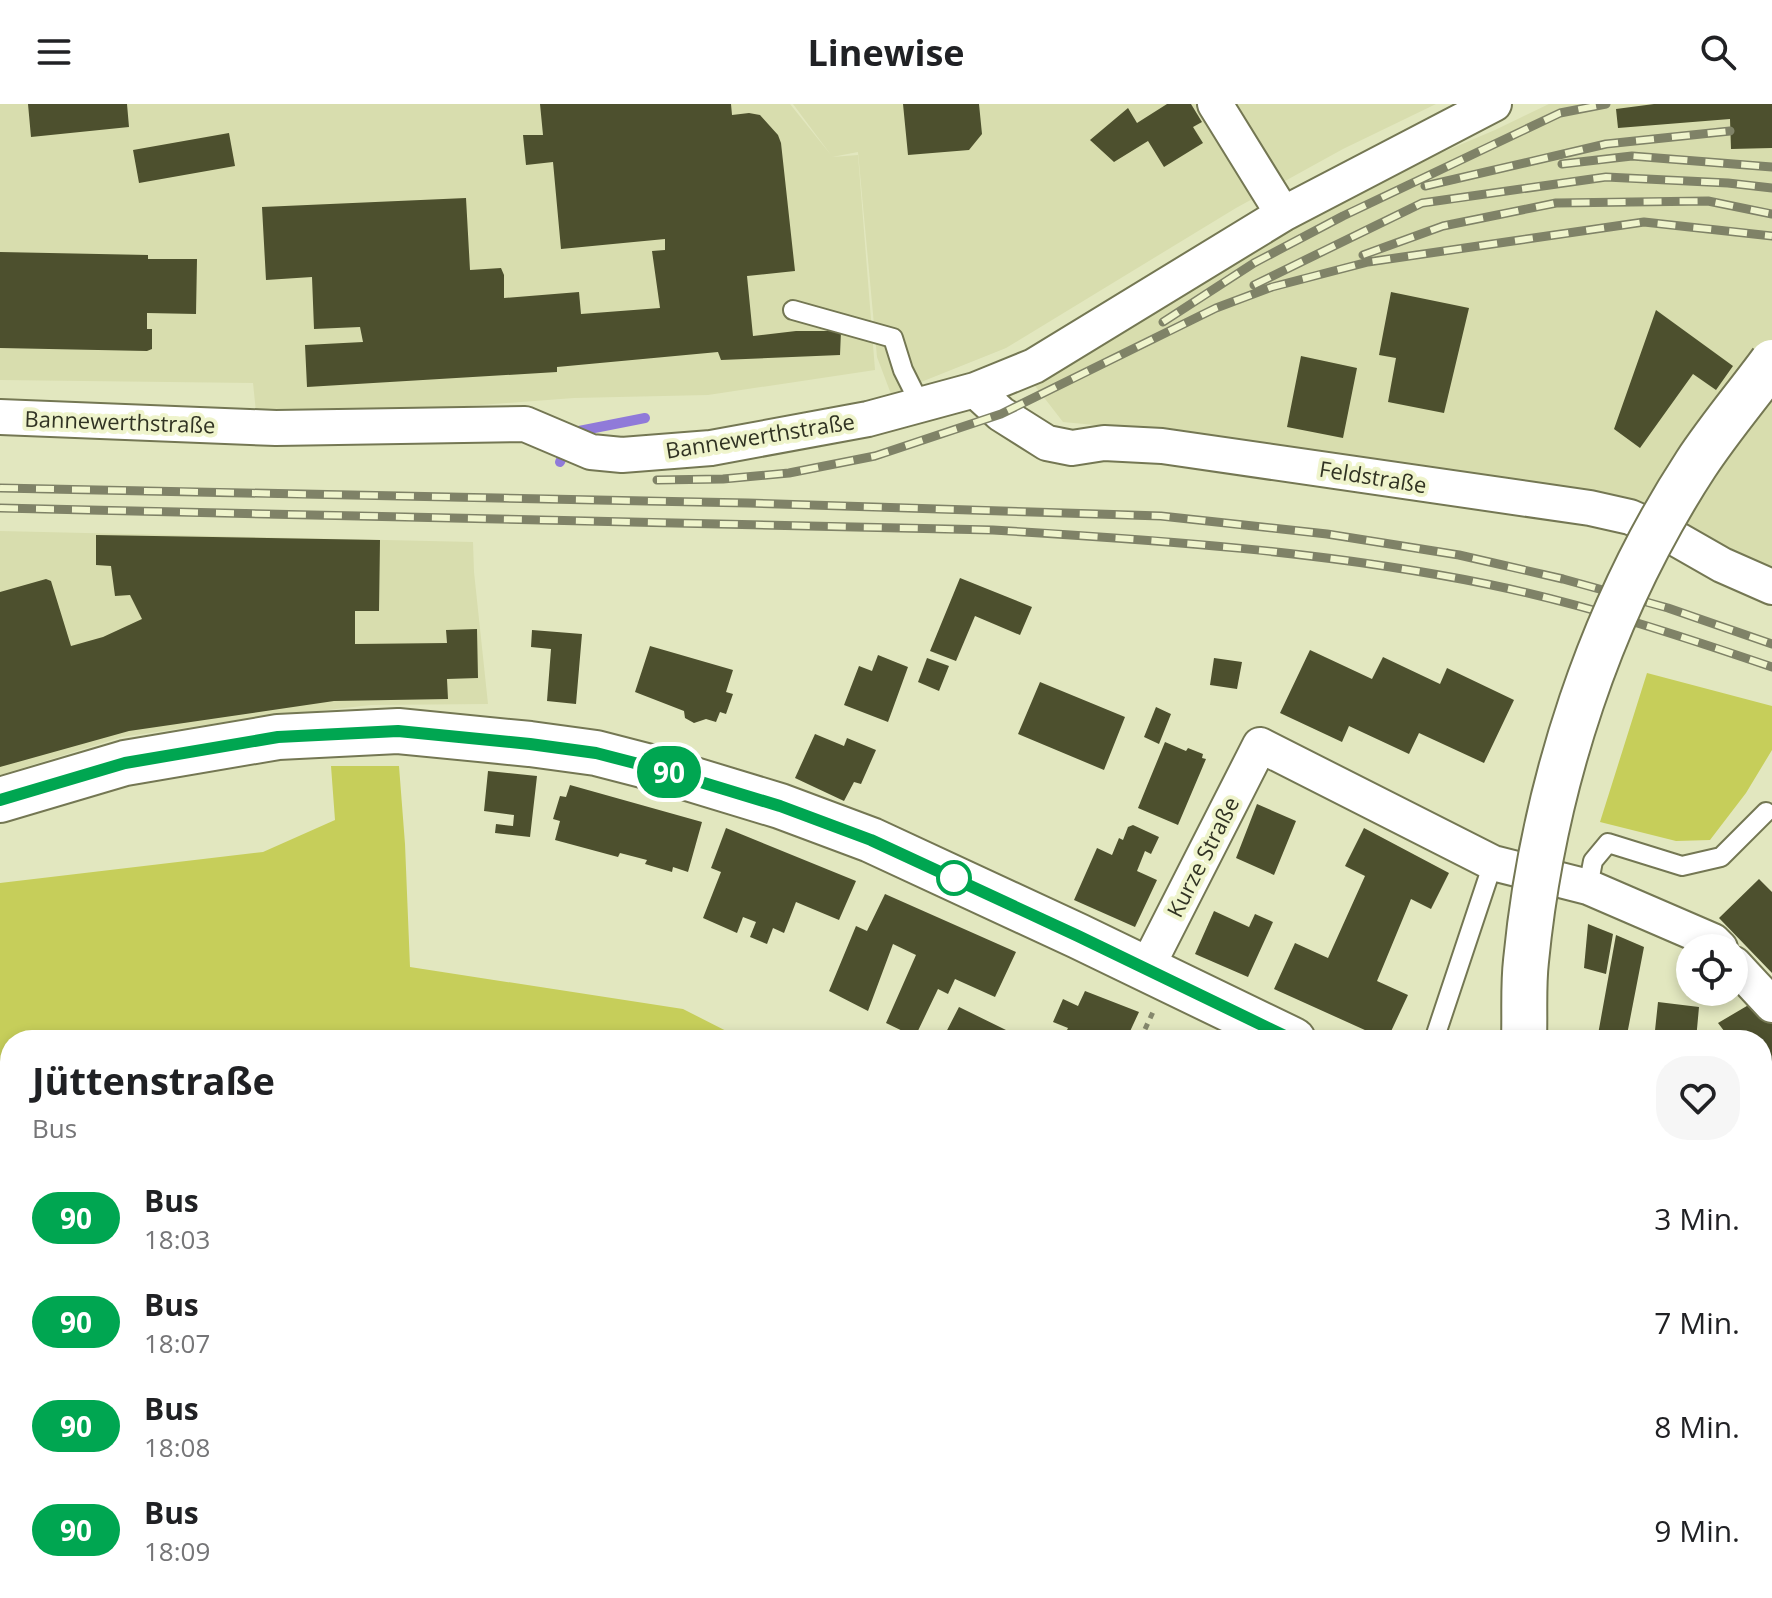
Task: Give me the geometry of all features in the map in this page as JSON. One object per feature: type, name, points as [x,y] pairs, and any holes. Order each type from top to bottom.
[{"type":"main road","points":[[1524,1030],[1525,963],[1544,836],[1561,770],[1598,654],[1641,560],[1696,464],[1772,362]]},
{"type":"main road","points":[[0,800],[125,763],[278,737],[398,731],[583,751],[658,769],[871,840],[1272,1030]]},
{"type":"street","points":[[1215,104],[1283,214]]},
{"type":"street","name":"Bannewerthstraße","points":[[0,417],[276,428],[525,424],[591,452],[622,455],[711,448],[868,419],[975,390],[1034,366],[1283,214],[1494,104]]},
{"type":"street","name":"Feldstraße","points":[[975,390],[1001,414],[1047,443],[1072,448],[1104,443],[1162,446],[1604,511],[1630,517],[1772,587]]},
{"type":"street","name":"Kurze Straße","points":[[1146,969],[1260,745],[1493,863]]},
{"type":"street","points":[[1493,863],[1588,887],[1697,934]]},
{"type":"street","points":[[1748,979],[1772,1005]]},
{"type":"lane","points":[[793,310],[893,338],[903,370],[920,404]]},
{"type":"lane","points":[[1588,887],[1593,861],[1608,843],[1682,866],[1721,857],[1766,812]]},
{"type":"lane","points":[[1437,1030],[1493,863]]},
{"type":"shaded area","points":[[0,104],[790,104],[831,155],[793,104],[1436,104],[1343,149],[1236,208],[1006,348],[891,394],[877,357],[858,152],[832,157],[858,155],[875,370],[708,395],[574,398],[257,422],[253,383],[0,380]]},
{"type":"shaded area","points":[[1549,104],[1772,104],[1772,567],[1620,498],[1232,438],[1063,422],[1032,382],[1365,185]]},
{"type":"shaded area","points":[[0,531],[473,542],[488,704],[371,705],[231,721],[122,737],[0,775]]},
{"type":"green space","points":[[1647,673],[1772,706],[1772,750],[1746,793],[1710,840],[1676,841],[1600,822]]},
{"type":"green space","points":[[331,766],[399,766],[410,967],[683,1009],[724,1030],[0,1030],[0,883],[263,852],[335,820]]},
{"type":"building","points":[[28,104],[127,104],[129,127],[31,137]]},
{"type":"building","points":[[540,104],[731,104],[732,115],[760,115],[781,143],[795,271],[747,276],[753,336],[796,331],[841,331],[840,355],[721,360],[718,352],[557,367],[557,372],[307,387],[305,345],[363,342],[360,327],[314,329],[312,277],[266,280],[262,207],[466,198],[470,270],[501,268],[504,298],[579,292],[581,314],[660,308],[652,251],[665,250],[665,239],[561,249],[553,162],[526,165],[523,135],[543,135]]},
{"type":"building","points":[[903,104],[979,104],[982,134],[969,150],[908,155]]},
{"type":"building","points":[[1167,104],[1191,104],[1202,122],[1193,127],[1203,143],[1164,167],[1148,141],[1114,162],[1090,140],[1128,108],[1137,123]]},
{"type":"building","points":[[1654,104],[1772,104],[1772,148],[1731,149],[1730,119],[1618,128],[1616,109]]},
{"type":"building","points":[[229,133],[235,166],[139,183],[133,150]]},
{"type":"building","points":[[0,252],[197,259],[196,314],[147,313],[147,329],[152,329],[152,349],[147,351],[0,348]]},
{"type":"building","points":[[1391,292],[1469,308],[1444,413],[1388,402],[1396,358],[1379,355]]},
{"type":"building","points":[[1656,310],[1733,366],[1716,390],[1693,374],[1640,448],[1614,429]]},
{"type":"building","points":[[1301,356],[1357,368],[1343,438],[1287,427]]},
{"type":"building","points":[[96,535],[380,540],[379,611],[355,611],[355,644],[447,643],[446,630],[477,629],[478,678],[447,679],[448,699],[334,701],[129,731],[0,767],[0,592],[46,579],[51,581],[71,646],[103,637],[142,619],[130,595],[115,596],[111,566],[96,565]]},
{"type":"building","points":[[960,578],[1032,607],[1020,635],[975,616],[956,661],[930,651]]},
{"type":"building","points":[[532,630],[582,634],[576,704],[547,701],[551,649],[531,647]]},
{"type":"building","points":[[650,646],[733,670],[726,692],[733,694],[726,714],[720,712],[716,722],[706,719],[694,723],[685,718],[684,711],[635,692]]},
{"type":"building","points":[[1310,650],[1372,679],[1383,657],[1440,684],[1447,668],[1514,700],[1484,763],[1419,733],[1409,754],[1349,726],[1342,742],[1280,713]]},
{"type":"building","points":[[878,655],[908,667],[888,722],[844,705],[859,666],[872,671]]},
{"type":"building","points":[[927,658],[949,666],[939,691],[918,682]]},
{"type":"building","points":[[1214,658],[1242,662],[1237,689],[1210,685]]},
{"type":"building","points":[[1040,682],[1125,717],[1104,770],[1018,734]]},
{"type":"building","points":[[1156,707],[1171,714],[1159,744],[1144,737]]},
{"type":"building","points":[[815,734],[844,746],[847,738],[876,750],[861,784],[854,782],[844,801],[795,778]]},
{"type":"building","points":[[1165,742],[1203,754],[1202,758],[1206,759],[1178,825],[1138,808]]},
{"type":"building","points":[[488,771],[537,776],[530,837],[495,833],[496,824],[513,826],[514,815],[484,811]]},
{"type":"building","points":[[570,785],[702,822],[688,872],[673,867],[672,872],[645,864],[647,860],[620,853],[618,857],[555,840],[560,821],[553,819],[560,796],[566,797]]},
{"type":"building","points":[[1257,804],[1296,821],[1274,875],[1236,858]]},
{"type":"building","points":[[1133,825],[1159,837],[1151,854],[1145,851],[1137,871],[1157,880],[1135,927],[1074,900],[1097,848],[1112,855],[1119,838],[1123,840],[1128,827]]},
{"type":"building","points":[[726,828],[856,881],[839,920],[796,902],[784,933],[773,928],[767,944],[750,937],[756,922],[743,917],[737,933],[703,918],[721,872],[711,868]]},
{"type":"building","points":[[1364,828],[1449,873],[1431,909],[1411,899],[1377,981],[1408,995],[1392,1030],[1365,1030],[1274,989],[1295,943],[1328,958],[1365,876],[1345,866]]},
{"type":"building","points":[[1759,879],[1772,892],[1772,973],[1748,948],[1748,934],[1734,934],[1719,918]]},
{"type":"building","points":[[885,894],[1016,952],[995,997],[955,979],[948,994],[938,989],[918,1030],[900,1030],[886,1023],[916,955],[893,944],[868,1011],[829,991],[856,926],[867,931]]},
{"type":"building","points":[[1214,911],[1249,927],[1255,914],[1273,922],[1248,977],[1195,954]]},
{"type":"building","points":[[1588,924],[1613,934],[1606,974],[1584,968]]},
{"type":"building","points":[[1616,935],[1644,947],[1628,1030],[1599,1030]]},
{"type":"building","points":[[1085,991],[1139,1012],[1131,1030],[1067,1030],[1053,1022],[1063,999],[1078,1006]]},
{"type":"building","points":[[1757,1000],[1772,1020],[1772,1030],[1723,1030],[1718,1023]]},
{"type":"building","points":[[1658,1002],[1699,1007],[1697,1030],[1655,1030]]},
{"type":"building","points":[[959,1007],[1006,1030],[947,1030]]},
{"type":"waterway","points":[[560,462],[574,432],[645,418]]},
{"type":"railway","points":[[1163,322],[1254,263],[1343,216],[1560,113],[1606,104]]},
{"type":"railway","points":[[1425,186],[1606,144],[1730,131]]},
{"type":"railway","points":[[1562,164],[1632,156],[1772,167]]},
{"type":"railway","points":[[1254,285],[1422,203],[1606,177],[1772,188]]},
{"type":"railway","points":[[1363,255],[1443,226],[1556,203],[1708,201],[1772,214]]},
{"type":"railway","points":[[657,480],[723,479],[789,473],[875,456],[1001,414],[1216,308],[1272,287],[1368,262],[1644,222],[1772,236]]},
{"type":"railway","points":[[0,488],[748,503],[1161,516],[1327,534],[1459,555],[1668,608],[1772,644]]},
{"type":"railway","points":[[0,508],[993,530],[1179,543],[1364,563],[1487,584],[1595,611],[1772,667]]},
{"type":"bus line","name":"90","points":[[0,800],[125,763],[278,737],[398,731],[596,753],[780,806],[871,840],[1272,1030]]}]
